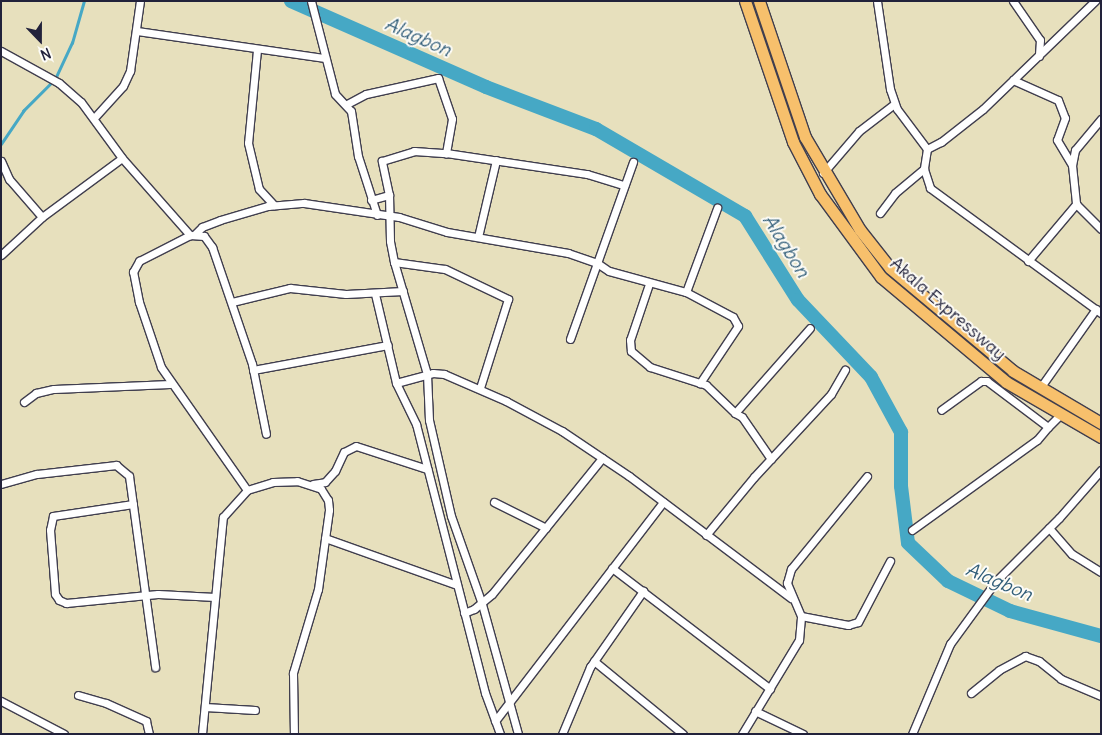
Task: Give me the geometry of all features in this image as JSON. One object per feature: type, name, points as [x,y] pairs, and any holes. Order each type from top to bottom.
[{"type":"main road","name":"Akala Expressway","points":[[746,1],[793,142],[820,194],[881,277],[926,318],[1006,382],[1060,415],[1101,437]]},
{"type":"main road","name":"Akala Expressway","points":[[759,1],[792,103],[823,173],[860,230],[890,268],[934,308],[1013,371],[1101,423]]},
{"type":"main road","points":[[926,318],[934,308]]},
{"type":"street","points":[[94,118],[123,86],[138,31],[140,1]]},
{"type":"street","points":[[311,1],[335,94],[347,104],[371,200],[377,215]]},
{"type":"street","points":[[877,1],[894,104],[927,149],[924,169],[926,181],[935,194],[1098,311],[1040,388]]},
{"type":"street","points":[[1013,1],[1040,40],[1039,56]]},
{"type":"street","points":[[927,149],[941,142],[983,109],[1095,1]]},
{"type":"street","points":[[138,31],[257,50],[326,58]]},
{"type":"street","points":[[257,50],[248,143],[257,183],[274,205]]},
{"type":"street","points":[[1,51],[50,81],[59,83],[94,118],[122,158],[193,235],[204,236],[212,247],[232,302],[253,370],[266,434]]},
{"type":"street","points":[[347,104],[366,94],[438,78],[452,119],[446,153]]},
{"type":"street","points":[[1013,80],[1058,100],[1065,118],[1057,140],[1072,165]]},
{"type":"street","points":[[823,173],[859,132],[894,104]]},
{"type":"street","points":[[1101,119],[1075,150],[1072,165],[1076,204],[1101,229]]},
{"type":"street","points":[[518,734],[482,604],[451,516],[428,420],[427,374],[394,262],[390,241],[391,216],[389,195],[382,159],[414,152],[446,153],[587,174],[624,185]]},
{"type":"street","points":[[1,255],[42,217],[122,158]]},
{"type":"street","points":[[478,237],[496,160]]},
{"type":"street","points":[[1,161],[9,178],[42,217]]},
{"type":"street","points":[[570,339],[633,162]]},
{"type":"street","points":[[880,213],[895,194],[924,169]]},
{"type":"street","points":[[371,200],[389,195]]},
{"type":"street","points":[[247,490],[170,384],[150,340],[133,272],[139,261],[193,235],[202,227],[274,205],[304,203],[391,216],[447,232],[537,246],[597,263],[609,272],[648,284],[686,292],[733,316],[738,326],[700,384]]},
{"type":"street","points":[[1028,261],[1076,204]]},
{"type":"street","points":[[686,292],[717,208]]},
{"type":"street","points":[[394,262],[445,269],[508,299],[480,388]]},
{"type":"street","points":[[648,284],[630,340],[631,351],[650,367],[700,384],[742,417],[771,459]]},
{"type":"street","points":[[232,302],[290,288],[375,294],[403,291]]},
{"type":"street","points":[[375,294],[396,383],[416,424],[464,613],[500,734]]},
{"type":"street","points":[[735,413],[810,328]]},
{"type":"street","points":[[253,370],[388,346]]},
{"type":"street","points":[[706,535],[771,459],[831,394],[845,370]]},
{"type":"street","points":[[396,383],[427,374],[444,374],[480,388],[562,432],[664,502],[791,598]]},
{"type":"street","points":[[941,410],[981,381],[987,381],[1048,427]]},
{"type":"street","points":[[24,402],[36,393],[54,389],[170,384]]},
{"type":"street","points":[[912,530],[1037,440],[1060,415]]},
{"type":"street","points":[[416,424],[428,420]]},
{"type":"street","points":[[202,734],[223,517],[247,490],[273,482],[312,484],[325,482],[336,471],[344,452],[356,446],[427,469]]},
{"type":"street","points":[[464,613],[482,604],[602,458]]},
{"type":"street","points":[[1,484],[37,474],[116,465],[129,476],[155,667]]},
{"type":"street","points":[[912,734],[950,644],[986,594],[1101,470]]},
{"type":"street","points":[[742,734],[799,640],[801,616],[791,598],[787,583],[791,568],[867,476]]},
{"type":"street","points":[[294,734],[293,673],[310,621],[325,538],[329,503],[321,489],[312,484]]},
{"type":"street","points":[[494,502],[546,528]]},
{"type":"street","points":[[495,721],[509,706],[664,502]]},
{"type":"street","points":[[133,504],[53,516],[50,530],[55,594],[66,603],[146,594],[215,597]]},
{"type":"street","points":[[1048,528],[1072,554],[1101,572]]},
{"type":"street","points":[[325,538],[457,586]]},
{"type":"street","points":[[801,616],[848,625],[858,622],[890,561]]},
{"type":"street","points":[[612,568],[770,689]]},
{"type":"street","points":[[562,734],[582,680],[643,590]]},
{"type":"street","points":[[971,693],[999,670],[1025,656],[1039,661],[1061,679],[1101,696]]},
{"type":"street","points":[[594,661],[684,734]]},
{"type":"street","points":[[78,695],[106,703],[146,722],[149,734]]},
{"type":"street","points":[[1,701],[64,734]]},
{"type":"street","points":[[204,707],[256,710]]},
{"type":"street","points":[[755,711],[803,734]]},
{"type":"waterway","points":[[55,79],[72,43],[84,1]]},
{"type":"waterway","name":"Alagbon","points":[[291,1],[486,87],[596,129],[745,216],[798,300],[871,377],[901,432],[901,486],[908,543],[948,581],[1010,611],[1101,636]]},
{"type":"waterway","points":[[1,144],[23,111],[51,83]]}]
